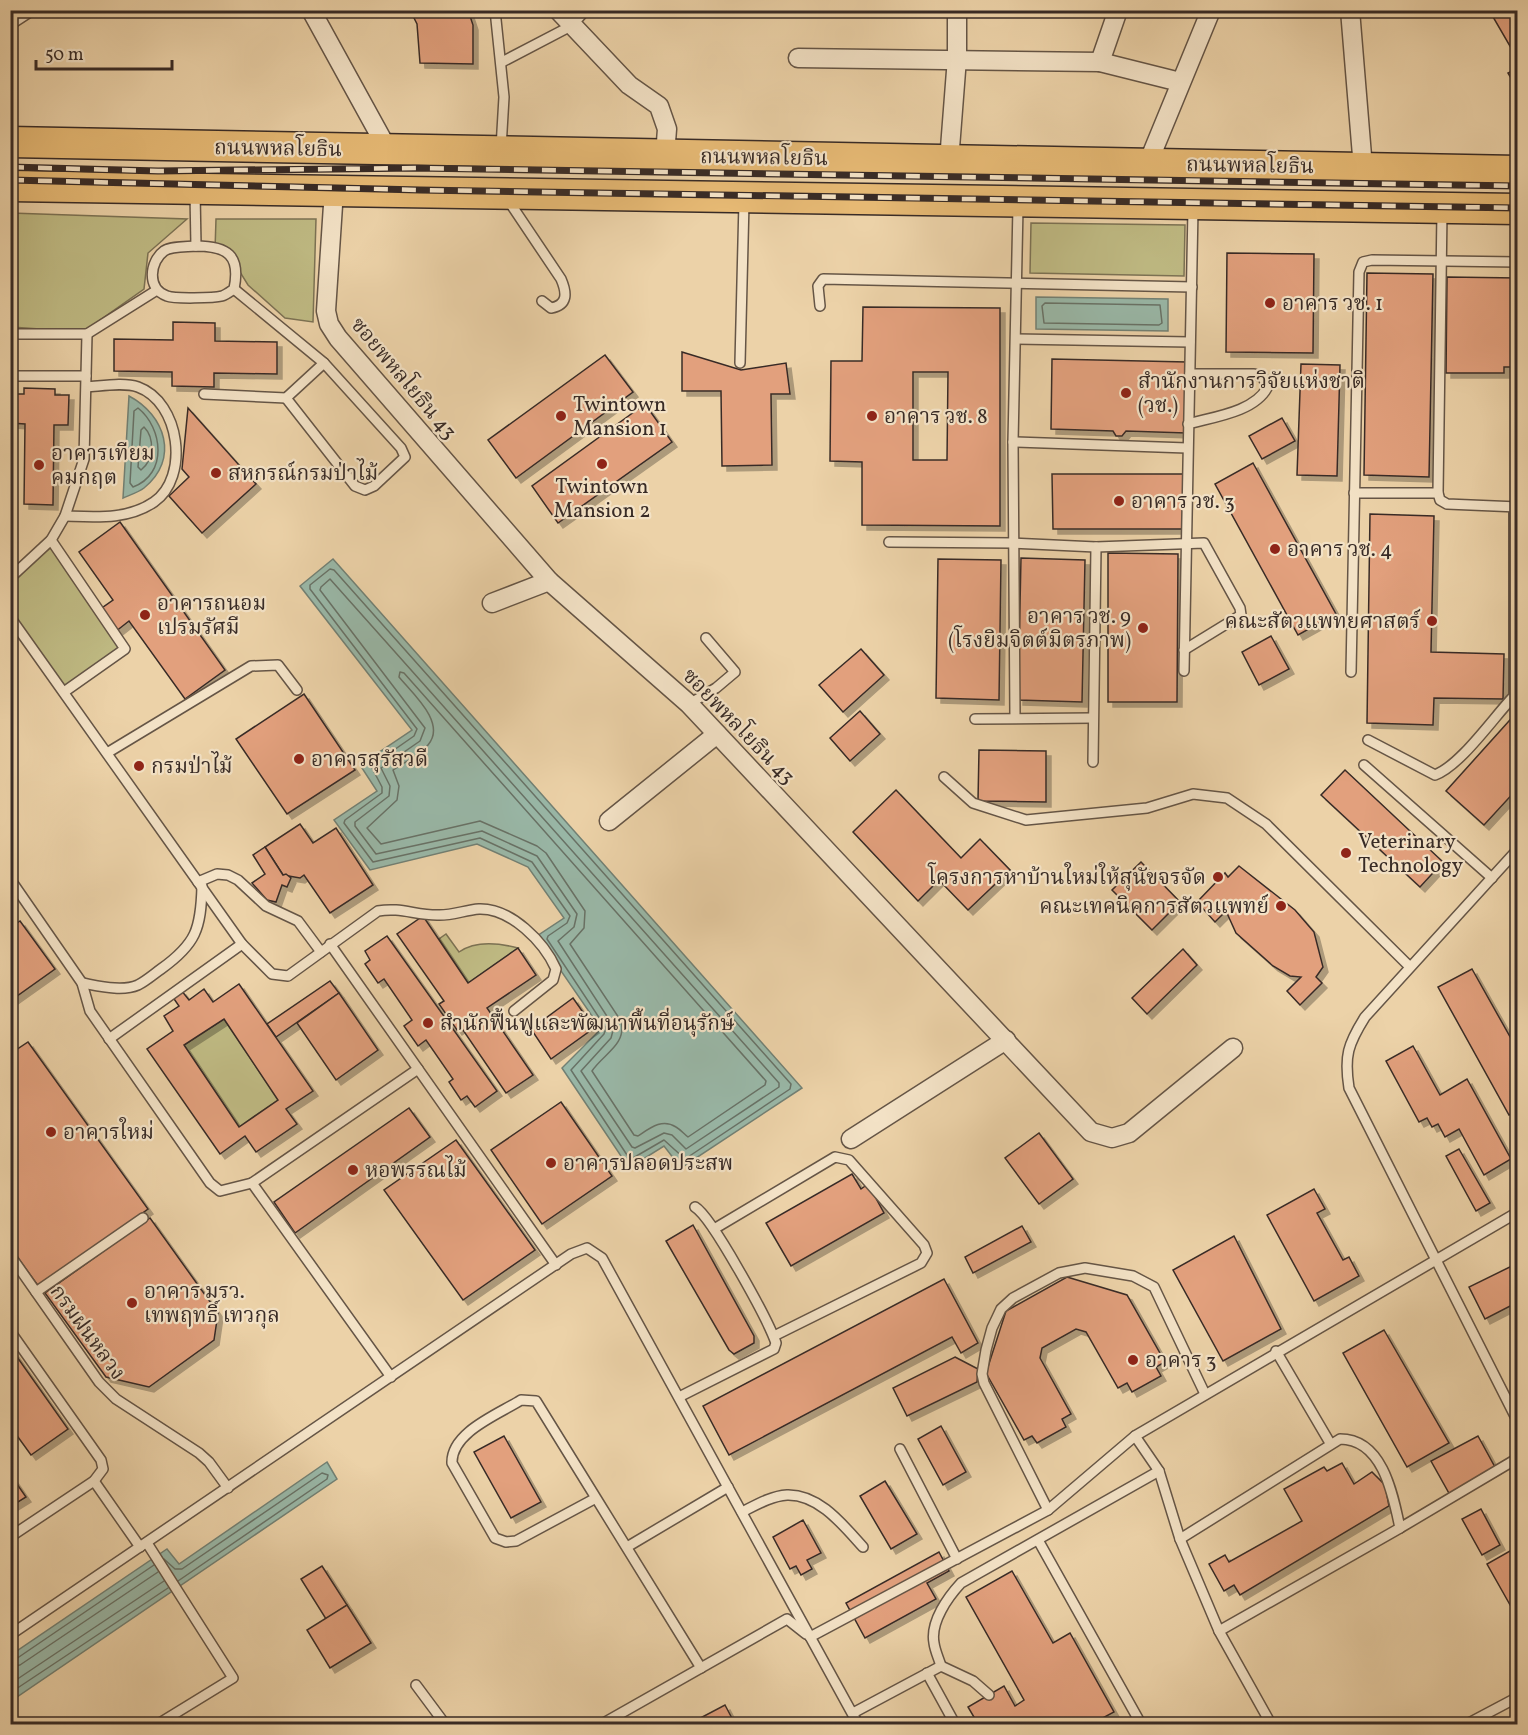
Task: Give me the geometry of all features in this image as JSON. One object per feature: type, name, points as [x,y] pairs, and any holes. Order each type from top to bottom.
[{"type":"main road","name":"ถนนพหลโยธิน","points":[[10,142],[1518,171]]},
{"type":"main road","points":[[540,153],[542,193]]},
{"type":"main road","name":"ถนนพหลโยธิน","points":[[10,186],[1518,209]]},
{"type":"street","points":[[311,10],[388,150]]},
{"type":"street","points":[[558,10],[629,85],[658,106],[667,129],[665,155]]},
{"type":"street","points":[[949,161],[957,58],[957,10]]},
{"type":"street","points":[[1100,62],[1118,10]]},
{"type":"street","points":[[1148,163],[1211,10]]},
{"type":"street","points":[[1350,10],[1363,168]]},
{"type":"street","points":[[798,58],[957,58],[1100,62],[1180,82]]},
{"type":"street","name":"ซอยพหลโยธิน 43","points":[[334,190],[326,311],[329,324],[549,581],[689,704],[1091,1132],[1112,1138],[1129,1133],[1233,1048]]},
{"type":"street","points":[[492,603],[549,581]]},
{"type":"street","points":[[609,821],[717,734]]},
{"type":"street","points":[[851,1140],[1006,1040]]},
{"type":"lane","points":[[10,26],[33,10]]},
{"type":"lane","points":[[495,10],[504,98],[501,153]]},
{"type":"lane","points":[[502,62],[571,26],[586,10]]},
{"type":"lane","points":[[196,188],[196,246]]},
{"type":"lane","points":[[503,192],[561,279],[566,292],[565,301],[559,307],[551,308],[542,301]]},
{"type":"lane","points":[[740,363],[741,225],[744,196]]},
{"type":"lane","points":[[1016,717],[1013,442],[1018,201]]},
{"type":"lane","points":[[1184,671],[1193,204]]},
{"type":"lane","points":[[1368,740],[1435,776],[1446,771],[1458,760],[1514,696],[1516,507],[1447,504],[1440,500],[1438,493],[1442,208]]},
{"type":"lane","points":[[219,246],[232,257],[237,276],[234,289],[223,296],[168,297],[157,290],[152,279],[154,260],[166,249],[219,246]]},
{"type":"lane","points":[[1351,672],[1359,272],[1363,262],[1372,260],[1518,262]]},
{"type":"lane","points":[[820,306],[818,286],[823,279],[1192,287]]},
{"type":"lane","points":[[234,289],[324,363],[401,447],[405,457],[374,486],[365,490],[355,486],[286,398]]},
{"type":"lane","points":[[10,334],[87,334],[157,290]]},
{"type":"lane","points":[[10,578],[51,540],[65,516],[84,459],[87,334]]},
{"type":"lane","points":[[1016,339],[1190,342]]},
{"type":"lane","points":[[204,394],[286,398],[324,363]]},
{"type":"lane","points":[[1188,424],[1248,406],[1262,396],[1267,388],[1263,377],[1254,374],[1190,374]]},
{"type":"lane","points":[[10,376],[137,387],[159,400],[171,419],[176,454],[171,483],[156,501],[138,511],[108,517],[65,516]]},
{"type":"lane","points":[[1013,442],[1187,448]]},
{"type":"lane","points":[[1354,493],[1438,493]]},
{"type":"lane","points":[[51,540],[125,648],[64,692]]},
{"type":"lane","points":[[889,542],[1013,543],[1096,547],[1204,543],[1240,608],[1241,615],[1184,650]]},
{"type":"lane","points":[[1094,762],[1096,547]]},
{"type":"lane","points":[[10,617],[242,944],[272,974],[288,976],[378,911],[395,908],[418,914],[441,916],[477,909],[493,909],[523,927],[536,939],[556,969],[553,980],[514,1011]]},
{"type":"lane","points":[[689,704],[716,688],[735,672],[706,638]]},
{"type":"lane","points":[[107,753],[251,666],[278,665],[297,690]]},
{"type":"lane","points":[[975,719],[1093,718]]},
{"type":"lane","points":[[1364,765],[1492,878]]},
{"type":"lane","points":[[944,777],[973,804],[1026,820],[1147,808],[1193,794],[1227,798],[1266,824],[1409,966]]},
{"type":"lane","points":[[1518,849],[1409,966],[1360,1024],[1350,1040],[1345,1064],[1349,1088],[1518,1422]]},
{"type":"lane","points":[[200,884],[217,874],[228,875],[238,880],[267,906],[298,921],[321,952]]},
{"type":"lane","points":[[10,879],[82,983],[90,1011],[210,1183],[220,1191],[252,1183],[418,1069]]},
{"type":"lane","points":[[82,983],[110,988],[137,986],[183,953],[197,930],[201,910],[200,884]]},
{"type":"lane","points":[[109,1039],[242,944]]},
{"type":"lane","points":[[330,944],[556,1265]]},
{"type":"lane","points":[[714,1229],[835,1157],[843,1157],[849,1160],[924,1245],[927,1253],[921,1263],[774,1335]]},
{"type":"lane","points":[[252,1183],[391,1377]]},
{"type":"lane","points":[[679,1397],[774,1349],[776,1343],[774,1335],[714,1229],[701,1210],[695,1207]]},
{"type":"lane","points":[[810,1637],[1048,1510],[1135,1436],[1276,1351],[1518,1212]]},
{"type":"lane","points":[[36,1292],[143,1218]]},
{"type":"lane","points":[[10,1635],[556,1265],[580,1249],[587,1248],[602,1258],[858,1725]]},
{"type":"lane","name":"กรมฝนหลวง","points":[[10,1255],[99,1383],[116,1399],[199,1453],[209,1462],[228,1488]]},
{"type":"lane","points":[[1048,1510],[981,1374],[992,1328],[1001,1309],[1013,1298],[1059,1273],[1076,1269],[1113,1271],[1133,1276],[1154,1287],[1205,1394]]},
{"type":"lane","points":[[10,1331],[101,1460],[103,1469],[94,1481],[10,1537]]},
{"type":"lane","points":[[1276,1351],[1330,1443]]},
{"type":"lane","points":[[596,1498],[516,1541],[506,1542],[495,1538],[452,1462],[452,1453],[459,1440],[474,1429],[521,1400],[529,1398],[536,1401],[627,1547],[701,1668]]},
{"type":"lane","points":[[1135,1436],[1159,1471],[1180,1539],[1219,1631],[1272,1725]]},
{"type":"lane","points":[[1180,1539],[1330,1443],[1347,1439],[1365,1446],[1390,1481],[1400,1528]]},
{"type":"lane","points":[[900,1449],[957,1559]]},
{"type":"lane","points":[[1219,1631],[1518,1458]]},
{"type":"lane","points":[[989,1695],[973,1681],[941,1666],[933,1641],[947,1598],[960,1582],[1159,1471]]},
{"type":"lane","points":[[94,1481],[154,1556],[232,1678],[158,1725]]},
{"type":"lane","points":[[627,1547],[728,1486]]},
{"type":"lane","points":[[742,1512],[786,1495],[804,1497],[834,1515],[862,1547]]},
{"type":"lane","points":[[1038,1540],[1141,1725]]},
{"type":"lane","points":[[602,1725],[787,1618],[810,1637]]},
{"type":"lane","points":[[853,1713],[941,1666]]},
{"type":"lane","points":[[927,1673],[955,1725]]},
{"type":"lane","points":[[416,1685],[444,1725]]},
{"type":"lane","points":[[1467,1725],[1518,1697]]},
{"type":"shaded area","points":[[10,213],[187,219],[148,253],[144,289],[83,332],[11,327]]},
{"type":"shaded area","points":[[216,219],[316,219],[313,322],[285,318],[248,285],[232,259],[215,250]]},
{"type":"shaded area","points":[[1031,223],[1185,225],[1184,276],[1030,273]]},
{"type":"shaded area","points":[[51,540],[125,649],[64,692],[11,617],[10,578]]},
{"type":"shaded area","points":[[446,934],[459,952],[480,944],[518,948],[468,983],[439,939]]},
{"type":"shaded area","points":[[224,1019],[278,1100],[239,1127],[184,1045]]},
{"type":"water","points":[[1036,297],[1168,299],[1168,331],[1036,329]]},
{"type":"water","points":[[129,396],[152,414],[164,438],[165,451],[162,464],[155,476],[142,489],[123,498]]},
{"type":"water","points":[[333,559],[802,1088],[681,1168],[664,1146],[629,1168],[562,1068],[601,1029],[537,936],[564,918],[528,867],[477,844],[370,870],[334,820],[377,791],[360,765],[412,730],[300,586]]},
{"type":"water","points":[[327,1462],[337,1479],[11,1701],[11,1655],[167,1549],[179,1564]]},
{"type":"building","points":[[410,10],[468,10],[473,25],[473,64],[420,63],[417,24]]},
{"type":"building","points":[[1489,10],[1518,10],[1518,60]]},
{"type":"building","points":[[1518,68],[1518,90],[1508,73]]},
{"type":"building","name":"อาคาร วช. 1","points":[[1227,253],[1314,254],[1313,353],[1226,352]]},
{"type":"building","points":[[1367,273],[1433,274],[1429,477],[1364,475]]},
{"type":"building","points":[[1447,277],[1518,278],[1518,367],[1504,367],[1504,373],[1446,373]]},
{"type":"building","name":"อาคาร วช. 8","points":[[863,307],[1000,308],[1000,526],[862,525],[862,462],[830,461],[831,361],[862,361]],"holes":[[[913,372],[948,372],[947,460],[913,460]]]},
{"type":"building","points":[[173,322],[215,323],[215,341],[277,342],[277,374],[214,373],[214,387],[172,386],[172,372],[114,371],[114,339],[173,340]]},
{"type":"building","points":[[682,352],[741,370],[786,363],[790,394],[771,394],[772,465],[722,466],[721,391],[682,391]]},
{"type":"building","name":"Twintown Mansion 1","points":[[605,355],[633,392],[516,478],[488,440]]},
{"type":"building","points":[[1052,359],[1187,362],[1186,433],[1126,431],[1122,436],[1116,436],[1113,431],[1051,429]]},
{"type":"building","points":[[1301,364],[1340,365],[1337,476],[1297,475]]},
{"type":"building","name":"อาคารเทียม คมกฤต","points":[[24,388],[55,389],[55,395],[69,395],[68,425],[54,425],[53,505],[24,504],[25,424],[10,423],[10,394],[24,394]]},
{"type":"building","name":"Twintown Mansion 2","points":[[645,404],[672,442],[558,523],[532,486]]},
{"type":"building","name":"สหกรณ์กรมป่าไม้","points":[[188,408],[256,484],[202,533],[169,496],[189,477],[182,469]]},
{"type":"building","points":[[1282,418],[1295,441],[1262,459],[1249,436]]},
{"type":"building","name":"อาคาร วช. 4","points":[[1253,463],[1336,614],[1298,635],[1215,484]]},
{"type":"building","name":"อาคาร วช. 3","points":[[1052,474],[1186,474],[1186,529],[1053,529]]},
{"type":"building","points":[[1370,514],[1434,516],[1431,652],[1504,654],[1503,699],[1434,698],[1433,725],[1367,723]]},
{"type":"building","name":"อาคารถนอม เปรมรัศมี","points":[[120,522],[225,670],[185,699],[129,621],[115,632],[99,610],[113,600],[79,552]]},
{"type":"building","name":"อาคาร วช. 9 (โรงยิมจิตต์มิตรภาพ)","points":[[1108,553],[1178,554],[1177,702],[1108,702]]},
{"type":"building","points":[[1021,558],[1085,560],[1082,702],[1018,700]]},
{"type":"building","points":[[938,559],[1001,560],[999,700],[936,698]]},
{"type":"building","points":[[1271,636],[1289,669],[1259,685],[1242,652]]},
{"type":"building","points":[[861,649],[884,675],[843,712],[819,685]]},
{"type":"building","name":"อาคารสุรัสวดี","points":[[304,694],[355,770],[287,814],[236,739]]},
{"type":"building","points":[[860,711],[880,734],[850,761],[830,738]]},
{"type":"building","points":[[1518,711],[1518,788],[1484,825],[1446,791]]},
{"type":"building","points":[[979,750],[1046,751],[1046,802],[978,801]]},
{"type":"building","points":[[1345,770],[1443,862],[1420,887],[1321,795]]},
{"type":"building","points":[[896,790],[961,858],[980,839],[1010,870],[968,910],[939,880],[918,901],[853,832]]},
{"type":"building","points":[[300,824],[313,843],[336,828],[373,885],[330,913],[304,875],[300,878],[283,875],[265,847]]},
{"type":"building","points":[[265,847],[283,875],[286,874],[291,878],[287,887],[282,885],[276,902],[267,900],[252,883],[265,874],[253,855]]},
{"type":"building","points":[[1141,862],[1180,902],[1152,930],[1112,890]]},
{"type":"building","points":[[1239,866],[1295,910],[1314,932],[1323,967],[1316,977],[1322,983],[1300,1005],[1287,991],[1301,977],[1290,976],[1273,966],[1236,933],[1226,911],[1215,922],[1197,902],[1225,873],[1228,877]]},
{"type":"building","points":[[423,916],[468,983],[518,948],[536,975],[487,1008],[533,1075],[506,1093],[461,1027],[457,1030],[439,1004],[444,1001],[397,934]]},
{"type":"building","points":[[20,921],[55,969],[10,1001],[10,928]]},
{"type":"building","name":"สำนักฟื้นฟูและพัฒนาพื้นที่อนุรักษ์","points":[[387,936],[497,1091],[475,1107],[467,1096],[461,1100],[449,1082],[453,1079],[426,1040],[418,1046],[404,1026],[412,1020],[384,979],[378,983],[365,964],[370,960],[365,951]]},
{"type":"building","points":[[1183,949],[1197,965],[1147,1014],[1132,998]]},
{"type":"building","points":[[1472,969],[1518,1051],[1518,1111],[1509,1115],[1438,987]]},
{"type":"building","points":[[330,981],[339,993],[276,1037],[267,1024]]},
{"type":"building","points":[[239,984],[313,1091],[286,1109],[297,1124],[256,1152],[245,1136],[220,1154],[147,1049],[173,1031],[164,1016],[179,1006],[172,996],[181,990],[189,1000],[204,989],[213,1002]],"holes":[[[224,1019],[278,1100],[239,1127],[184,1045]]]},
{"type":"building","points":[[339,993],[378,1050],[336,1080],[297,1023]]},
{"type":"building","points":[[573,998],[594,1028],[551,1059],[531,1029]]},
{"type":"building","name":"อาคารใหม่","points":[[28,1042],[148,1209],[39,1287],[10,1247],[10,1054]]},
{"type":"building","points":[[1413,1046],[1440,1095],[1467,1079],[1511,1159],[1484,1175],[1459,1129],[1445,1137],[1438,1124],[1432,1127],[1427,1118],[1419,1122],[1386,1061]]},
{"type":"building","name":"อาคารปลอดประสพ","points":[[561,1102],[612,1176],[542,1224],[491,1150]]},
{"type":"building","name":"หอพรรณไม้","points":[[409,1108],[430,1137],[295,1233],[274,1202]]},
{"type":"building","points":[[1039,1133],[1073,1179],[1039,1204],[1005,1158]]},
{"type":"building","points":[[456,1140],[535,1250],[463,1300],[384,1190]]},
{"type":"building","points":[[1459,1149],[1490,1203],[1476,1211],[1446,1156]]},
{"type":"building","points":[[852,1174],[861,1189],[868,1184],[884,1213],[791,1266],[766,1223]]},
{"type":"building","points":[[1314,1189],[1325,1209],[1317,1213],[1343,1260],[1349,1257],[1359,1276],[1314,1301],[1267,1215]]},
{"type":"building","name":"อาคาร มรว. เทพฤทธิ์ เทวกุล","points":[[150,1218],[218,1313],[214,1340],[149,1387],[106,1377],[45,1293]]},
{"type":"building","points":[[693,1225],[754,1336],[754,1343],[734,1354],[729,1350],[666,1241]]},
{"type":"building","points":[[1022,1226],[1031,1242],[973,1273],[965,1257]]},
{"type":"building","points":[[1234,1236],[1281,1329],[1223,1361],[1173,1270]]},
{"type":"building","points":[[1518,1263],[1518,1302],[1485,1319],[1469,1287]]},
{"type":"building","name":"อาคาร 3","points":[[1067,1277],[1127,1295],[1165,1362],[1156,1367],[1161,1376],[1132,1392],[1127,1383],[1118,1388],[1086,1332],[1076,1329],[1042,1348],[1040,1358],[1071,1414],[1062,1419],[1066,1427],[1037,1443],[1032,1436],[1024,1440],[986,1373],[1006,1311]]},
{"type":"building","points":[[944,1279],[978,1343],[961,1353],[952,1337],[729,1455],[703,1406]]},
{"type":"building","points":[[1384,1330],[1449,1443],[1407,1467],[1343,1353]]},
{"type":"building","points":[[10,1347],[68,1429],[31,1455],[10,1426]]},
{"type":"building","points":[[955,1357],[978,1369],[977,1382],[907,1416],[893,1388]]},
{"type":"building","points":[[941,1426],[966,1472],[943,1485],[918,1439]]},
{"type":"building","points":[[504,1436],[541,1502],[511,1518],[474,1452]]},
{"type":"building","points":[[1478,1436],[1496,1469],[1450,1495],[1431,1461]]},
{"type":"building","points":[[1342,1463],[1354,1484],[1372,1472],[1385,1485],[1389,1506],[1240,1595],[1234,1585],[1224,1591],[1209,1564],[1225,1555],[1229,1562],[1302,1521],[1284,1489],[1324,1467],[1327,1471]]},
{"type":"building","points":[[10,1474],[26,1497],[10,1507]]},
{"type":"building","points":[[885,1481],[917,1534],[891,1549],[860,1496]]},
{"type":"building","points":[[1481,1509],[1500,1545],[1482,1555],[1462,1519]]},
{"type":"building","points":[[803,1520],[821,1553],[807,1560],[812,1569],[801,1575],[796,1566],[790,1569],[773,1537]]},
{"type":"building","points":[[1518,1547],[1518,1619],[1487,1564]]},
{"type":"building","points":[[939,1552],[949,1571],[927,1583],[936,1599],[865,1638],[846,1603]]},
{"type":"building","points":[[322,1566],[347,1605],[326,1619],[301,1579]]},
{"type":"building","points":[[1012,1571],[1053,1643],[1070,1633],[1114,1712],[1097,1721],[1099,1724],[978,1724],[968,1707],[1004,1686],[1015,1706],[1024,1700],[966,1597]]},
{"type":"building","points":[[347,1605],[371,1643],[330,1668],[307,1630]]},
{"type":"building","points":[[725,1705],[735,1724],[689,1724]]},
{"type":"railway","points":[[10,167],[158,171],[417,168],[1518,186]]},
{"type":"railway","points":[[10,180],[420,190],[1518,208]]},
{"type":"place","name":"อาคาร วช. 1","points":[[1270,303]]},
{"type":"place","name":"สำนักงานการวิจัยแห่งชาติ (วช.)","points":[[1126,393]]},
{"type":"place","name":"Twintown Mansion 1","points":[[561,416]]},
{"type":"place","name":"อาคาร วช. 8","points":[[872,416]]},
{"type":"place","name":"Twintown Mansion 2","points":[[602,464]]},
{"type":"place","name":"อาคารเทียม คมกฤต","points":[[39,465]]},
{"type":"place","name":"สหกรณ์กรมป่าไม้","points":[[216,473]]},
{"type":"place","name":"อาคาร วช. 3","points":[[1119,501]]},
{"type":"place","name":"อาคาร วช. 4","points":[[1275,549]]},
{"type":"place","name":"อาคารถนอม เปรมรัศมี","points":[[145,615]]},
{"type":"place","name":"คณะสัตวแพทยศาสตร์","points":[[1432,621]]},
{"type":"place","name":"อาคาร วช. 9 (โรงยิมจิตต์มิตรภาพ)","points":[[1143,628]]},
{"type":"place","name":"อาคารสุรัสวดี","points":[[299,759]]},
{"type":"place","name":"กรมป่าไม้","points":[[139,766]]},
{"type":"place","name":"Veterinary Technology","points":[[1346,853]]},
{"type":"place","name":"โครงการหาบ้านใหม่ให้สุนัขจรจัด","points":[[1218,877]]},
{"type":"place","name":"คณะเทคนิคการสัตวแพทย์","points":[[1281,906]]},
{"type":"place","name":"สำนักฟื้นฟูและพัฒนาพื้นที่อนุรักษ์","points":[[428,1023]]},
{"type":"place","name":"อาคารใหม่","points":[[51,1132]]},
{"type":"place","name":"อาคารปลอดประสพ","points":[[551,1163]]},
{"type":"place","name":"หอพรรณไม้","points":[[353,1170]]},
{"type":"place","name":"อาคาร มรว. เทพฤทธิ์ เทวกุล","points":[[132,1303]]},
{"type":"place","name":"อาคาร 3","points":[[1133,1360]]}]
